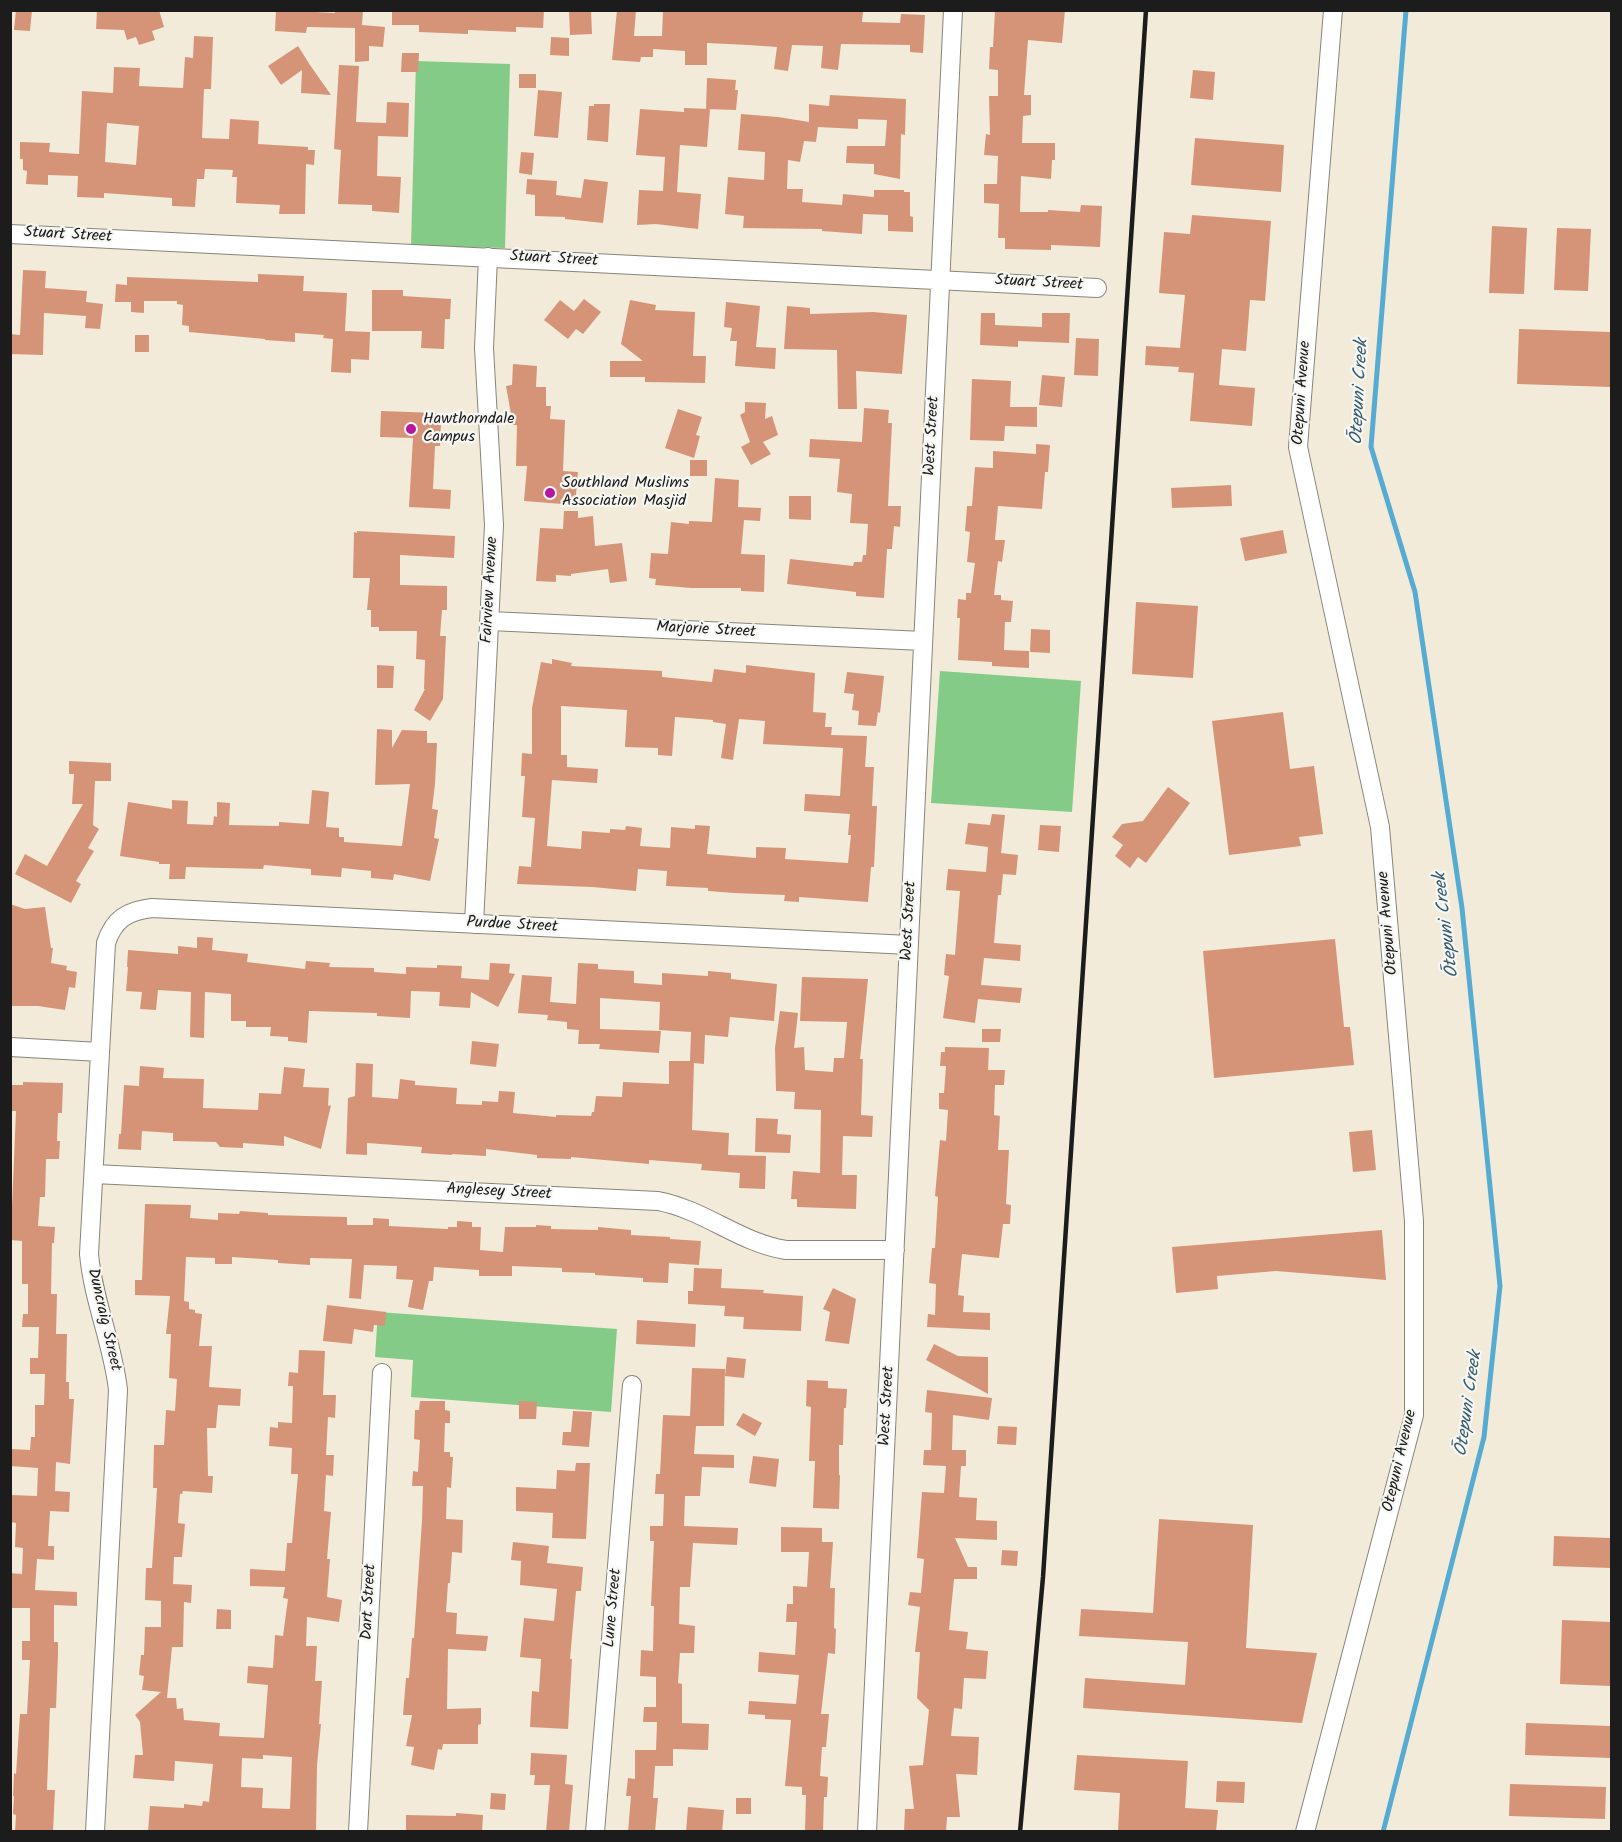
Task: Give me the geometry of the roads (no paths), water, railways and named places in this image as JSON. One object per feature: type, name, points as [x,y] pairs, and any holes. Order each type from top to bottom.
[{"type":"street","name":"West Street","points":[[867,1832],[953,10]]},
{"type":"street","name":"Otepuni Avenue","points":[[1305,1832],[1414,1415],[1414,1221],[1380,827],[1298,447],[1333,10]]},
{"type":"street","name":"Stuart Street","points":[[10,234],[1097,288]]},
{"type":"street","name":"Fairview Avenue","points":[[474,924],[494,525],[484,348],[488,257]]},
{"type":"street","name":"Marjorie Street","points":[[490,621],[923,641]]},
{"type":"street","name":"Purdue Street","points":[[118,921],[126,914],[152,908],[909,945]]},
{"type":"street","name":"Duncraig Street","points":[[95,1832],[118,1390],[90,1272],[89,1254],[105,944],[110,931],[118,921]]},
{"type":"street","points":[[10,1047],[100,1052]]},
{"type":"street","name":"Anglesey Street","points":[[94,1174],[658,1201],[699,1213],[769,1247],[786,1250],[895,1250]]},
{"type":"street","name":"Dart Street","points":[[358,1832],[382,1373]]},
{"type":"street","name":"Lune Street","points":[[595,1832],[632,1385]]},
{"type":"waterway","name":"Ōtepuni Creek","points":[[1383,1832],[1484,1437],[1500,1286],[1462,908],[1415,592],[1371,447],[1406,10]]},
{"type":"railway","points":[[1020,1832],[1043,1577],[1146,10]]},
{"type":"place","name":"Hawthorndale Campus","points":[[411,429]]},
{"type":"place","name":"Southland Muslims Association Masjid","points":[[550,493]]}]
